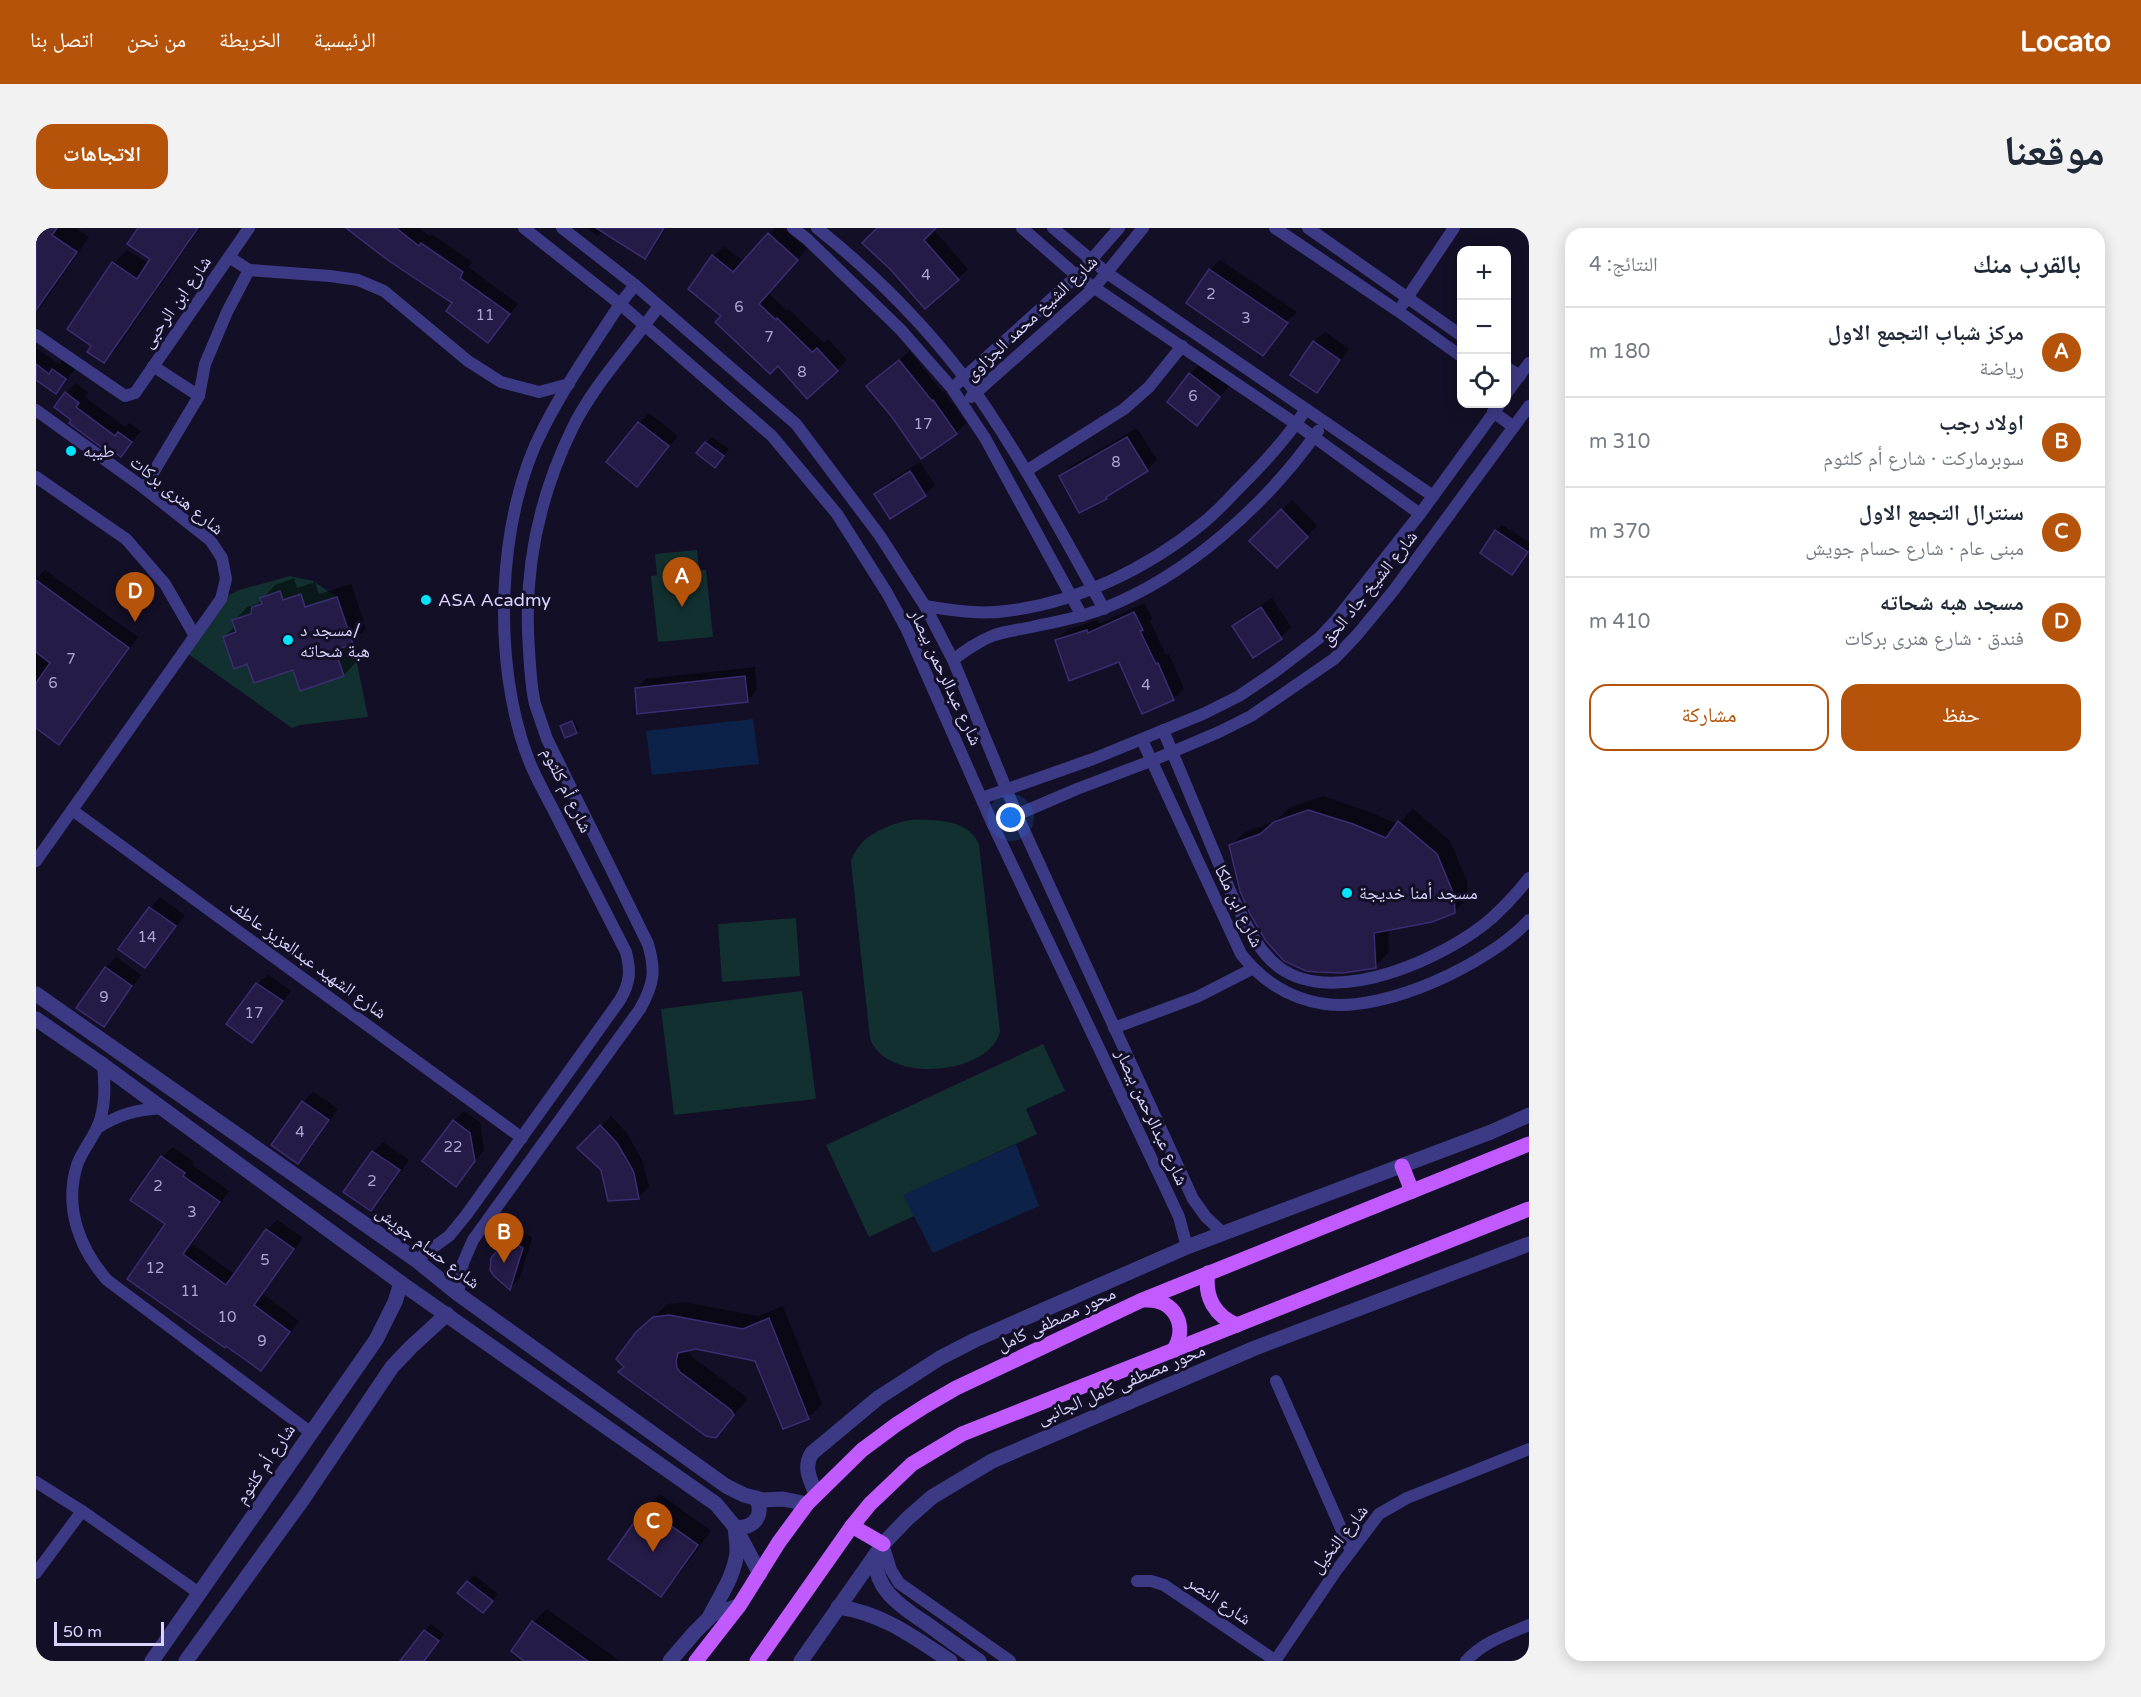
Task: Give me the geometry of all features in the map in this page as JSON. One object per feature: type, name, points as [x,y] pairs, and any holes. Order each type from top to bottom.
[{"type":"main road","name":"محور مصطفى كامل","points":[[696,1661],[739,1606],[791,1524],[811,1499],[862,1450],[925,1406],[956,1388],[1140,1301],[1529,1144]]},
{"type":"main road","points":[[1402,1166],[1412,1191]]},
{"type":"main road","points":[[757,1661],[852,1526],[890,1483],[912,1464],[953,1438],[1529,1209]]},
{"type":"main road","points":[[1208,1273],[1207,1290],[1212,1305],[1223,1317],[1237,1325]]},
{"type":"main road","points":[[1140,1301],[1154,1299],[1161,1301],[1177,1315],[1181,1329],[1173,1351]]},
{"type":"main road","points":[[852,1526],[883,1545]]},
{"type":"street","name":"شارع ابن الرحبى","points":[[36,335],[125,396],[135,393],[249,228]]},
{"type":"street","name":"شارع عبدالرحمن بيصار","points":[[524,228],[620,304],[772,436],[837,514],[887,593],[907,630],[993,825],[1166,1187],[1179,1217],[1187,1247]]},
{"type":"street","name":"شارع عبدالرحمن بيصار","points":[[561,228],[635,285],[796,424],[880,536],[925,606],[952,660],[1017,815],[1193,1199],[1206,1218],[1224,1234]]},
{"type":"street","points":[[793,228],[900,329],[963,403],[985,438],[1082,616]]},
{"type":"street","points":[[817,228],[889,293],[933,340],[976,394],[1026,471],[1104,609]]},
{"type":"street","points":[[1022,228],[1077,276],[1296,424],[1420,514]]},
{"type":"street","points":[[1053,228],[1107,273],[1433,496]]},
{"type":"street","name":"شارع الشيخ محمد الجزاوى","points":[[951,387],[964,379],[1077,276],[1119,228]]},
{"type":"street","name":"شارع الشيخ محمد الجزاوى","points":[[963,403],[976,394],[1094,288],[1143,228]]},
{"type":"street","points":[[1275,228],[1398,311],[1457,354]]},
{"type":"street","points":[[1308,228],[1457,333]]},
{"type":"street","points":[[1398,311],[1454,228]]},
{"type":"street","points":[[1321,260],[1332,244]]},
{"type":"street","points":[[229,257],[249,270],[358,280],[384,291],[468,361],[501,382],[538,392],[569,384]]},
{"type":"street","points":[[144,488],[199,396],[206,364],[227,312],[249,270]]},
{"type":"street","name":"شارع أم كلثوم","points":[[416,1260],[449,1236],[522,1138],[626,990],[630,980],[630,967],[626,952],[528,759],[511,701],[505,643],[504,601],[508,553],[524,474],[543,428],[620,304],[635,285]]},
{"type":"street","name":"شارع أم كلثوم","points":[[458,1294],[464,1263],[473,1240],[640,1009],[649,994],[653,980],[654,964],[648,944],[547,739],[535,702],[528,635],[529,571],[536,531],[551,481],[572,428],[592,396],[658,306]]},
{"type":"street","points":[[1026,471],[1124,409],[1149,387],[1182,346]]},
{"type":"street","points":[[1511,387],[1529,363]]},
{"type":"street","points":[[153,366],[199,396]]},
{"type":"street","points":[[1511,370],[1520,376]]},
{"type":"street","name":"شارع الشيخ جاد الحق","points":[[993,825],[1219,732],[1251,716],[1334,659],[1394,590],[1529,406]]},
{"type":"street","points":[[1497,408],[1514,427]]},
{"type":"street","name":"شارع الشيخ جاد الحق","points":[[981,798],[1142,740],[1239,696],[1276,671],[1319,638],[1373,576],[1497,408]]},
{"type":"street","points":[[925,606],[985,613],[1007,611],[1071,596],[1139,567],[1206,522],[1269,458],[1306,409]]},
{"type":"street","name":"شارع هنرى بركات","points":[[36,410],[144,488],[210,540],[222,558],[226,579],[221,599],[36,861]]},
{"type":"street","points":[[952,660],[982,640],[994,635],[1104,609],[1178,568],[1220,539],[1259,502],[1314,437],[1324,421]]},
{"type":"street","points":[[36,477],[126,539],[165,584],[195,636]]},
{"type":"street","name":"شارع ابن ملكا","points":[[1163,730],[1245,923],[1265,954],[1281,969],[1299,978],[1326,984],[1360,981],[1431,958],[1491,919],[1529,878]]},
{"type":"street","name":"شارع ابن ملكا","points":[[1142,740],[1240,954],[1252,969],[1269,983],[1296,997],[1326,1004],[1362,1003],[1401,994],[1444,978],[1484,957],[1518,932],[1529,920]]},
{"type":"street","name":"شارع الشهيد عبدالعزيز عاطف","points":[[72,810],[522,1138]]},
{"type":"street","points":[[1229,933],[1245,923]]},
{"type":"street","points":[[1114,1028],[1197,996],[1252,969]]},
{"type":"street","name":"شارع حسام جويش","points":[[36,994],[416,1260],[458,1294],[726,1486],[756,1498],[811,1499]]},
{"type":"street","points":[[36,1019],[103,1065],[401,1283],[716,1504],[735,1527],[760,1574]]},
{"type":"street","points":[[574,1061],[594,1074]]},
{"type":"street","points":[[103,1065],[105,1086],[103,1108],[97,1128],[85,1146],[77,1165],[73,1196],[76,1227],[93,1264],[107,1280],[310,1432]]},
{"type":"street","points":[[97,1128],[117,1116],[139,1110],[162,1108]]},
{"type":"street","points":[[811,1499],[807,1470],[808,1459],[812,1453],[878,1398],[940,1358],[975,1340],[1187,1247],[1529,1116]]},
{"type":"street","points":[[243,1167],[256,1148]]},
{"type":"street","name":"محور مصطفى كامل الجانبى","points":[[801,1661],[883,1545],[907,1519],[932,1497],[992,1461],[1255,1348],[1529,1245]]},
{"type":"street","name":"شارع أم كلثوم","points":[[152,1661],[376,1340],[395,1302],[401,1283]]},
{"type":"street","points":[[186,1661],[303,1499],[392,1367],[447,1314]]},
{"type":"street","points":[[1276,1381],[1351,1551]]},
{"type":"street","points":[[596,1421],[609,1401]]},
{"type":"street","name":"شارع النخيل","points":[[1276,1661],[1371,1524],[1391,1506],[1529,1449]]},
{"type":"street","points":[[36,1482],[82,1511],[199,1593]]},
{"type":"street","points":[[735,1527],[746,1527],[758,1518],[760,1508],[756,1498]]},
{"type":"street","points":[[36,1573],[82,1511]]},
{"type":"street","points":[[709,1618],[727,1585],[735,1564],[737,1551],[735,1527]]},
{"type":"street","points":[[883,1545],[877,1559],[877,1571],[888,1594],[897,1603],[979,1661]]},
{"type":"street","points":[[883,1545],[891,1570],[899,1583],[1010,1661]]},
{"type":"street","name":"شارع النصر","points":[[1137,1581],[1151,1581],[1164,1585],[1276,1661]]},
{"type":"street","points":[[670,1661],[713,1614],[739,1606]]},
{"type":"street","points":[[838,1606],[862,1611],[891,1623],[950,1661]]},
{"type":"street","points":[[1466,1661],[1490,1641],[1529,1625]]},
{"type":"green space","points":[[697,550],[699,570],[706,570],[713,637],[658,642],[651,576],[657,575],[655,554]]},
{"type":"green space","points":[[290,576],[313,581],[337,597],[353,644],[368,717],[300,725],[292,728],[184,651],[221,599],[239,590]]},
{"type":"green space","points":[[910,820],[950,822],[959,825],[974,836],[979,845],[1000,1032],[992,1047],[977,1058],[958,1065],[936,1069],[915,1068],[895,1063],[879,1053],[870,1038],[851,862],[860,845],[874,833]]},
{"type":"green space","points":[[796,918],[800,976],[722,982],[718,924]]},
{"type":"green space","points":[[802,991],[816,1099],[674,1115],[661,1009]]},
{"type":"green space","points":[[1043,1044],[1065,1091],[1026,1109],[1037,1134],[904,1195],[914,1216],[869,1237],[826,1145]]},
{"type":"water","points":[[753,719],[759,764],[652,775],[646,731]]},
{"type":"water","points":[[1016,1144],[1039,1206],[933,1253],[903,1195]]},
{"type":"building","points":[[36,228],[57,228],[52,235],[77,252],[36,310]]},
{"type":"building","points":[[138,228],[198,228],[104,363],[87,352],[91,346],[67,329],[112,262],[137,279],[150,259],[127,244]]},
{"type":"building","points":[[346,228],[396,228],[419,246],[421,243],[463,272],[460,278],[510,314],[488,343],[446,311],[452,303],[389,261]]},
{"type":"building","points":[[596,228],[664,228],[645,259]]},
{"type":"building","points":[[877,228],[936,228],[924,240],[959,280],[925,309],[890,269],[862,243]]},
{"type":"building","points":[[768,233],[798,260],[759,304],[812,352],[817,348],[838,371],[807,399],[778,366],[770,374],[715,322],[721,316],[688,289],[712,255],[733,272]]},
{"type":"building","points":[[1209,269],[1288,323],[1263,356],[1186,303]]},
{"type":"building","points":[[1313,341],[1340,360],[1317,393],[1290,375]]},
{"type":"building","points":[[899,360],[933,400],[957,434],[921,459],[892,417],[866,386]]},
{"type":"building","points":[[36,364],[49,374],[52,369],[66,379],[56,394],[36,380]]},
{"type":"building","points":[[1189,373],[1220,397],[1197,426],[1167,402]]},
{"type":"building","points":[[65,392],[79,403],[76,407],[115,436],[118,432],[132,442],[121,457],[103,444],[101,447],[69,423],[71,420],[54,407]]},
{"type":"building","points":[[638,422],[669,446],[637,487],[606,462]]},
{"type":"building","points":[[1127,437],[1148,471],[1106,497],[1107,499],[1079,513],[1059,476]]},
{"type":"building","points":[[705,442],[724,456],[715,468],[696,453]]},
{"type":"building","points":[[910,471],[926,496],[890,519],[874,494]]},
{"type":"building","points":[[1281,509],[1308,537],[1277,568],[1249,541]]},
{"type":"building","points":[[1495,530],[1528,552],[1512,575],[1480,553]]},
{"type":"building","points":[[36,580],[129,648],[59,745],[36,728],[36,683],[50,663],[36,652]]},
{"type":"building","name":"مسجد د/ هبة شحاته","points":[[280,591],[283,600],[301,594],[305,607],[337,597],[353,644],[335,650],[344,676],[300,691],[293,670],[254,683],[247,664],[234,669],[223,637],[236,632],[232,620],[251,614],[252,607],[262,604],[260,598]]},
{"type":"building","points":[[1261,607],[1282,639],[1253,658],[1232,626]]},
{"type":"building","points":[[1134,612],[1143,630],[1140,631],[1156,664],[1158,663],[1174,700],[1142,714],[1119,662],[1069,681],[1055,640],[1087,630],[1088,633]]},
{"type":"building","points":[[745,676],[748,702],[637,714],[635,688]]},
{"type":"building","points":[[572,721],[577,733],[565,738],[560,726]]},
{"type":"building","name":"مسجد أمنا خديجة","points":[[1308,810],[1353,824],[1386,838],[1398,821],[1437,854],[1454,895],[1455,913],[1432,922],[1374,933],[1376,968],[1343,973],[1317,972],[1306,971],[1284,961],[1266,941],[1250,914],[1240,891],[1229,845],[1260,834],[1274,822]]},
{"type":"building","points":[[149,907],[176,926],[145,968],[118,949]]},
{"type":"building","points":[[105,967],[132,986],[104,1027],[76,1008]]},
{"type":"building","points":[[256,983],[283,1001],[252,1043],[226,1024]]},
{"type":"building","points":[[302,1101],[329,1120],[298,1164],[271,1145]]},
{"type":"building","points":[[453,1120],[470,1133],[475,1161],[456,1187],[422,1161]]},
{"type":"building","points":[[600,1125],[617,1143],[630,1165],[634,1173],[639,1199],[608,1201],[601,1170],[577,1148]]},
{"type":"building","points":[[372,1151],[400,1170],[371,1211],[343,1192]]},
{"type":"building","points":[[161,1156],[185,1173],[183,1176],[220,1202],[183,1254],[226,1285],[266,1229],[294,1249],[254,1305],[290,1332],[261,1371],[127,1279],[165,1224],[130,1200]]},
{"type":"building","points":[[507,1238],[523,1248],[510,1290],[490,1270],[491,1258]]},
{"type":"building","points":[[669,1315],[743,1329],[769,1318],[809,1419],[783,1429],[755,1361],[696,1349],[678,1353],[676,1361],[680,1372],[731,1410],[734,1415],[716,1438],[706,1436],[618,1372],[624,1367],[616,1359],[636,1332],[653,1317]]},
{"type":"building","points":[[645,1507],[698,1545],[661,1597],[608,1559]]},
{"type":"building","points":[[467,1581],[493,1601],[483,1613],[457,1593]]},
{"type":"building","points":[[532,1621],[588,1661],[524,1661],[511,1651]]},
{"type":"building","points":[[424,1630],[439,1641],[424,1661],[400,1661]]},
{"type":"place","name":"طيبه","points":[[71,451]]},
{"type":"place","name":"ASA Acadmy","points":[[426,600]]},
{"type":"place","name":"مركز شباب التجمع الاول","points":[[682,607]]},
{"type":"place","name":"مسجد هبه شحاته","points":[[135,622]]},
{"type":"place","name":"مسجد د/ هبة شحاته","points":[[288,640]]},
{"type":"place","name":"مسجد أمنا خديجة","points":[[1347,893]]},
{"type":"place","name":"اولاد رجب","points":[[504,1263]]},
{"type":"place","name":"سنترال التجمع الاول","points":[[653,1552]]}]
